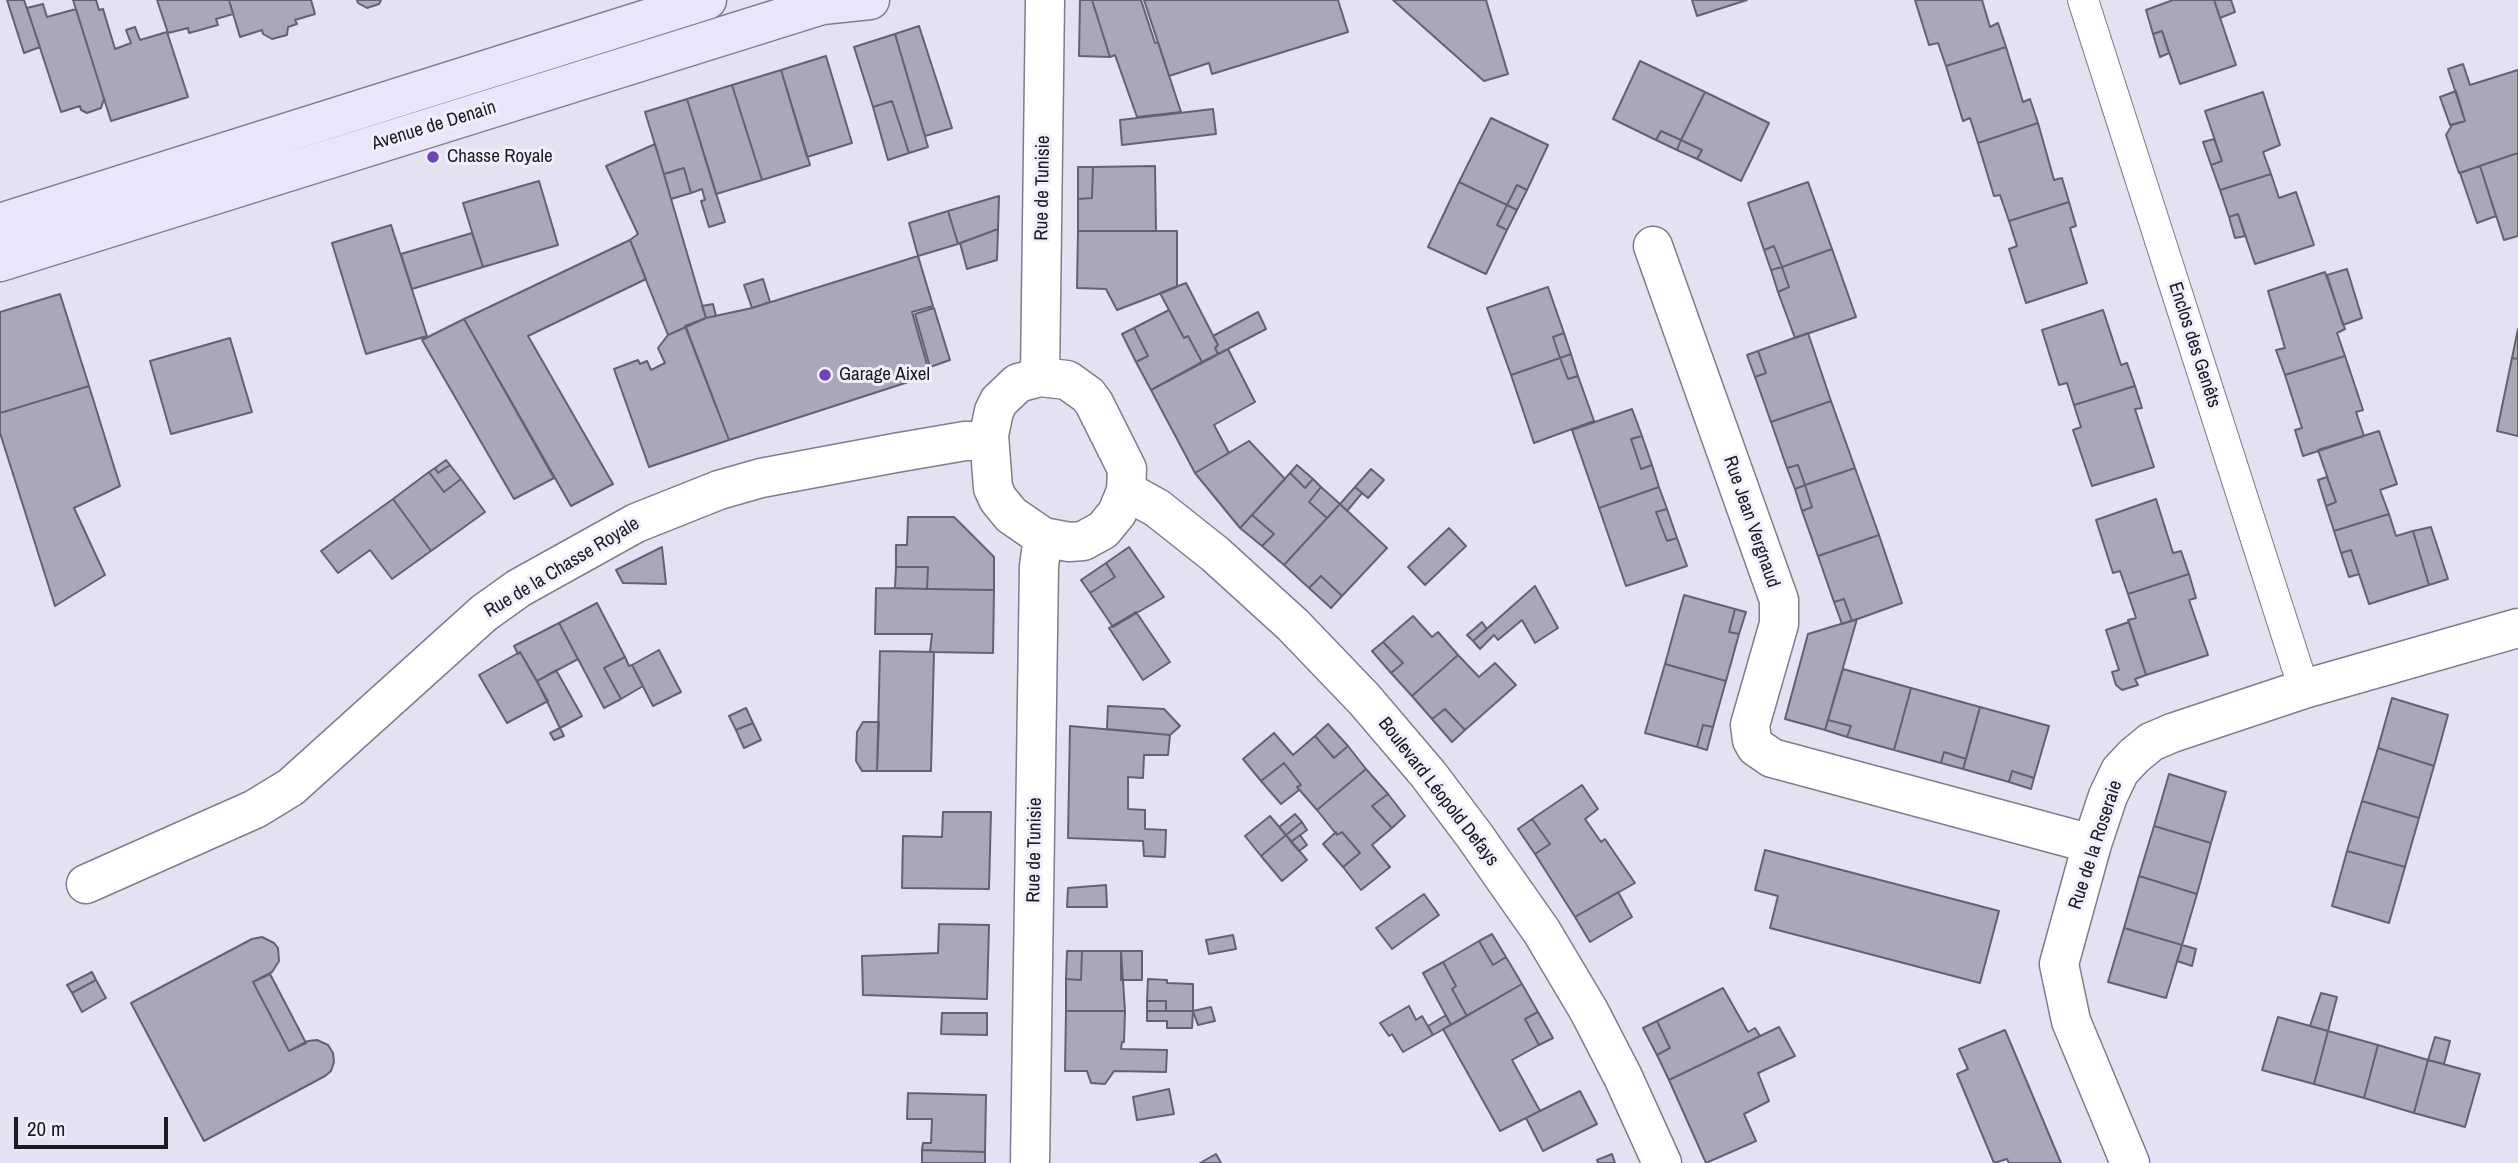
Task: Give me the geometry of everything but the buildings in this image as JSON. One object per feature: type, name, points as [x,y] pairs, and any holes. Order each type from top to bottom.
[{"type":"main road","name":"Avenue de Denain","points":[[0,223],[707,0]]},
{"type":"main road","name":"Avenue de Denain","points":[[0,262],[822,5],[870,0]]},
{"type":"street","name":"Rue de Tunisie","points":[[1040,376],[1045,0]]},
{"type":"street","name":"Rue Jean Vergnaud","points":[[1653,246],[1779,600],[1779,624],[1750,725],[1756,747],[1772,758],[2092,844]]},
{"type":"street","points":[[1040,376],[1067,380],[1079,387],[1094,403],[1124,460],[1128,479],[1117,513],[1103,530],[1083,541],[1069,542],[1043,537],[1011,515],[993,488],[990,421],[999,401],[1018,383],[1040,376]]},
{"type":"street","name":"Rue de la Chasse Royale","points":[[86,884],[255,809],[291,787],[484,612],[636,523],[719,490],[761,478],[965,441],[989,441]]},
{"type":"street","name":"Boulevard Léopold Defays","points":[[1126,491],[1157,508],[1215,554],[1293,625],[1354,689],[1427,774],[1474,835],[1542,932],[1589,1011],[1662,1163]]},
{"type":"street","name":"Rue de Tunisie","points":[[1030,1163],[1039,566],[1043,537]]},
{"type":"street","name":"Rue de la Roseraie","points":[[2130,1163],[2071,1021],[2059,964],[2092,844],[2108,796],[2120,771],[2151,743],[2172,733],[2304,689],[2518,628]]},
{"type":"lane","name":"Enclos des Genêts","points":[[2083,0],[2304,689]]},
{"type":"place","name":"Chasse Royale","points":[[433,157]]},
{"type":"place","name":"Garage Aixel","points":[[825,375]]}]
